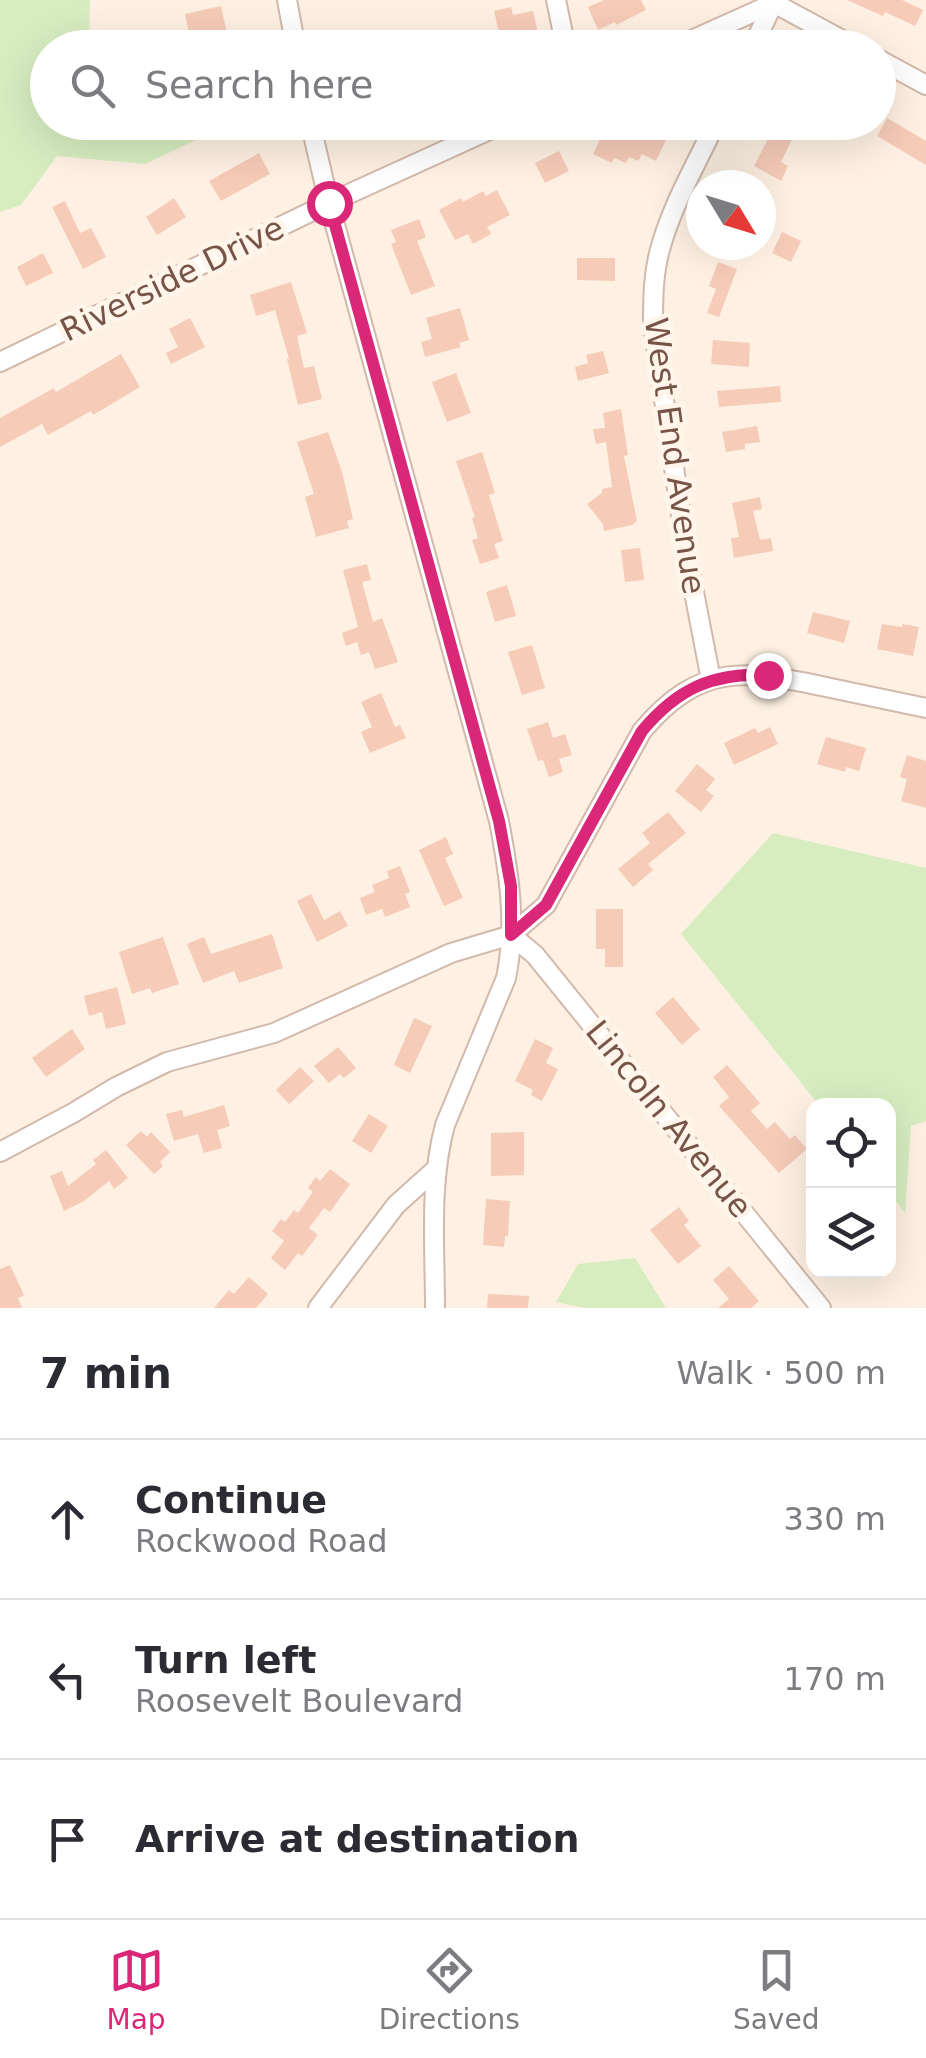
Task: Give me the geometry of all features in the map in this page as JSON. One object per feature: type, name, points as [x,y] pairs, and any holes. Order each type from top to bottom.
[{"type":"street","points":[[287,0],[293,30]]},
{"type":"street","points":[[556,0],[562,30]]},
{"type":"street","points":[[712,30],[774,1]]},
{"type":"street","points":[[760,30],[774,1]]},
{"type":"street","points":[[774,1],[825,30]]},
{"type":"street","points":[[896,69],[926,85]]},
{"type":"street","points":[[314,140],[499,821],[511,886],[506,978],[439,1148],[435,1308]]},
{"type":"street","name":"Riverside Drive","points":[[0,362],[467,140]]},
{"type":"street","name":"West End Avenue","points":[[708,140],[664,234],[655,272],[653,325],[684,540],[711,680]]},
{"type":"street","points":[[0,1152],[166,1062],[274,1033],[451,952],[511,935],[546,905],[642,731],[672,700],[711,680],[768,675],[926,708]]},
{"type":"street","name":"Lincoln Avenue","points":[[511,935],[535,955],[821,1308]]},
{"type":"street","points":[[318,1308],[396,1205],[436,1170]]},
{"type":"green space","points":[[0,0],[90,0],[89,30],[30,30],[30,140],[196,140],[145,164],[57,156],[21,205],[0,212]]},
{"type":"green space","points":[[773,833],[926,868],[926,1121],[911,1126],[905,1213],[896,1201],[896,1098],[813,1098],[681,934]]},
{"type":"green space","points":[[635,1258],[666,1308],[584,1308],[556,1302],[578,1264]]},
{"type":"building","points":[[604,0],[641,0],[646,10],[598,30],[588,7]]},
{"type":"building","points":[[847,0],[902,0],[923,10],[915,26]]},
{"type":"building","points":[[221,6],[226,30],[188,30],[185,14]]},
{"type":"building","points":[[511,7],[513,15],[533,11],[537,30],[498,30],[494,11]]},
{"type":"building","points":[[896,123],[926,141],[926,165],[884,140],[896,140]]},
{"type":"building","points":[[600,140],[666,140],[656,161],[642,154],[638,161],[629,157],[626,163],[614,158],[612,163],[593,154]]},
{"type":"building","points":[[767,140],[792,140],[781,162],[788,166],[781,181],[776,178],[776,170],[754,166]]},
{"type":"building","points":[[559,151],[569,171],[545,183],[535,163]]},
{"type":"building","points":[[259,153],[270,174],[221,201],[209,181]]},
{"type":"building","points":[[497,190],[510,215],[487,227],[491,234],[473,244],[468,234],[455,240],[439,210],[461,198],[463,202],[483,191],[486,196]]},
{"type":"building","points":[[174,198],[186,217],[157,235],[146,217]]},
{"type":"building","points":[[65,201],[80,233],[91,228],[106,257],[83,269],[52,207]]},
{"type":"building","points":[[419,219],[426,237],[417,241],[435,286],[411,295],[391,244],[396,242],[391,230]]},
{"type":"building","points":[[782,232],[801,241],[791,262],[776,255]]},
{"type":"building","points":[[43,253],[53,273],[26,286],[17,267]]},
{"type":"building","points":[[577,258],[615,258],[615,281],[577,280]]},
{"type":"building","points":[[718,262],[737,269],[719,317],[707,313],[716,289],[709,286]]},
{"type":"building","points":[[291,282],[307,333],[297,336],[304,368],[314,366],[322,399],[298,405],[275,310],[256,316],[250,295]]},
{"type":"building","points":[[460,308],[469,340],[459,343],[461,347],[425,357],[421,342],[432,339],[426,318]]},
{"type":"building","points":[[190,318],[205,347],[171,364],[166,353],[178,347],[169,329]]},
{"type":"building","points":[[713,340],[750,343],[749,367],[711,364]]},
{"type":"building","points":[[603,351],[609,373],[578,381],[575,367],[588,363],[586,355]]},
{"type":"building","points":[[121,354],[140,387],[93,415],[91,411],[48,435],[42,424],[0,447],[0,418],[54,388],[56,392]]},
{"type":"building","points":[[456,373],[471,413],[447,422],[432,382]]},
{"type":"building","points":[[780,386],[781,402],[719,407],[717,391]]},
{"type":"building","points":[[621,409],[628,455],[624,456],[637,521],[604,531],[587,504],[602,489],[612,487],[606,442],[596,444],[593,429],[605,428],[603,413]]},
{"type":"building","points":[[757,426],[760,442],[726,452],[722,432]]},
{"type":"building","points":[[328,432],[353,519],[347,521],[349,528],[316,537],[305,497],[314,494],[297,442]]},
{"type":"building","points":[[482,452],[495,493],[489,495],[503,541],[494,544],[499,558],[480,564],[472,540],[478,538],[472,518],[475,517],[456,461]]},
{"type":"building","points":[[760,497],[762,509],[753,511],[760,540],[771,538],[773,551],[734,558],[731,538],[739,537],[732,503]]},
{"type":"building","points":[[640,548],[644,580],[625,582],[621,550]]},
{"type":"building","points":[[367,564],[371,580],[362,582],[373,622],[382,618],[398,662],[375,669],[369,652],[361,655],[357,642],[346,646],[342,633],[358,627],[343,570]]},
{"type":"building","points":[[507,585],[516,616],[495,622],[486,592]]},
{"type":"building","points":[[813,612],[850,621],[844,643],[807,633]]},
{"type":"building","points":[[882,624],[919,627],[913,656],[877,649]]},
{"type":"building","points":[[532,645],[545,688],[522,695],[508,652]]},
{"type":"building","points":[[381,693],[395,727],[400,725],[406,738],[370,753],[361,732],[372,727],[361,702]]},
{"type":"building","points":[[548,722],[553,738],[565,734],[572,755],[559,759],[563,772],[549,777],[543,760],[538,761],[527,729]]},
{"type":"building","points":[[770,727],[778,744],[734,765],[724,743],[755,728],[758,733]]},
{"type":"building","points":[[826,737],[866,748],[859,771],[846,767],[845,772],[817,764]]},
{"type":"building","points":[[907,755],[926,761],[926,808],[901,801],[907,779],[900,777]]},
{"type":"building","points":[[697,764],[715,779],[706,790],[714,796],[701,812],[675,791]]},
{"type":"building","points":[[668,812],[686,833],[648,864],[653,870],[633,887],[618,869],[650,843],[642,833]]},
{"type":"building","points":[[446,837],[453,854],[445,858],[463,898],[444,906],[419,850]]},
{"type":"building","points":[[400,866],[410,892],[405,894],[410,907],[385,917],[382,909],[366,915],[360,898],[375,892],[372,885],[389,878],[387,871]]},
{"type":"building","points":[[311,894],[324,920],[340,911],[348,926],[317,942],[297,901]]},
{"type":"building","points":[[596,909],[623,909],[623,967],[605,967],[605,949],[596,949]]},
{"type":"building","points":[[272,934],[283,968],[239,983],[234,971],[203,983],[187,944],[204,937],[211,954]]},
{"type":"building","points":[[163,937],[179,984],[152,993],[150,988],[132,994],[119,952]]},
{"type":"building","points":[[117,987],[126,1024],[106,1029],[102,1012],[89,1016],[84,996]]},
{"type":"building","points":[[673,997],[700,1029],[682,1045],[655,1013]]},
{"type":"building","points":[[414,1018],[432,1026],[410,1073],[394,1065]]},
{"type":"building","points":[[72,1029],[85,1049],[46,1077],[32,1058]]},
{"type":"building","points":[[535,1039],[553,1048],[546,1063],[558,1069],[542,1101],[531,1095],[533,1090],[515,1081]]},
{"type":"building","points":[[338,1047],[356,1068],[329,1083],[314,1066]]},
{"type":"building","points":[[727,1065],[760,1103],[751,1111],[767,1129],[775,1122],[790,1139],[795,1135],[806,1150],[779,1173],[719,1106],[729,1097],[713,1077]]},
{"type":"building","points":[[300,1067],[314,1081],[289,1104],[276,1090]]},
{"type":"building","points":[[224,1105],[230,1126],[217,1130],[222,1148],[204,1153],[198,1134],[174,1141],[166,1114],[182,1110],[184,1117]]},
{"type":"building","points":[[369,1114],[388,1126],[371,1153],[352,1141]]},
{"type":"building","points":[[141,1131],[147,1137],[151,1132],[170,1152],[154,1174],[126,1145]]},
{"type":"building","points":[[524,1132],[524,1175],[491,1176],[491,1133]]},
{"type":"building","points":[[106,1150],[128,1178],[114,1189],[109,1181],[64,1211],[50,1176],[62,1171],[68,1186],[96,1164],[93,1160]]},
{"type":"building","points":[[330,1169],[350,1184],[330,1212],[324,1208],[309,1228],[318,1235],[285,1270],[271,1258],[284,1241],[272,1231],[294,1210],[298,1213],[313,1192],[308,1188],[316,1177],[320,1181]]},
{"type":"building","points":[[486,1199],[510,1201],[504,1247],[483,1245]]},
{"type":"building","points":[[679,1207],[689,1221],[684,1225],[701,1246],[678,1264],[650,1230]]},
{"type":"building","points":[[10,1265],[24,1295],[18,1298],[22,1308],[0,1308],[0,1269]]},
{"type":"building","points":[[729,1266],[759,1301],[751,1308],[718,1308],[729,1299],[713,1280]]},
{"type":"building","points":[[249,1277],[268,1294],[256,1308],[214,1308],[229,1290],[234,1294]]},
{"type":"building","points":[[488,1294],[529,1296],[528,1308],[487,1308]]},
{"type":"route","points":[[329,203],[499,821],[511,886],[511,935],[546,905],[642,731],[656,714],[672,700],[711,680],[768,675]]}]
